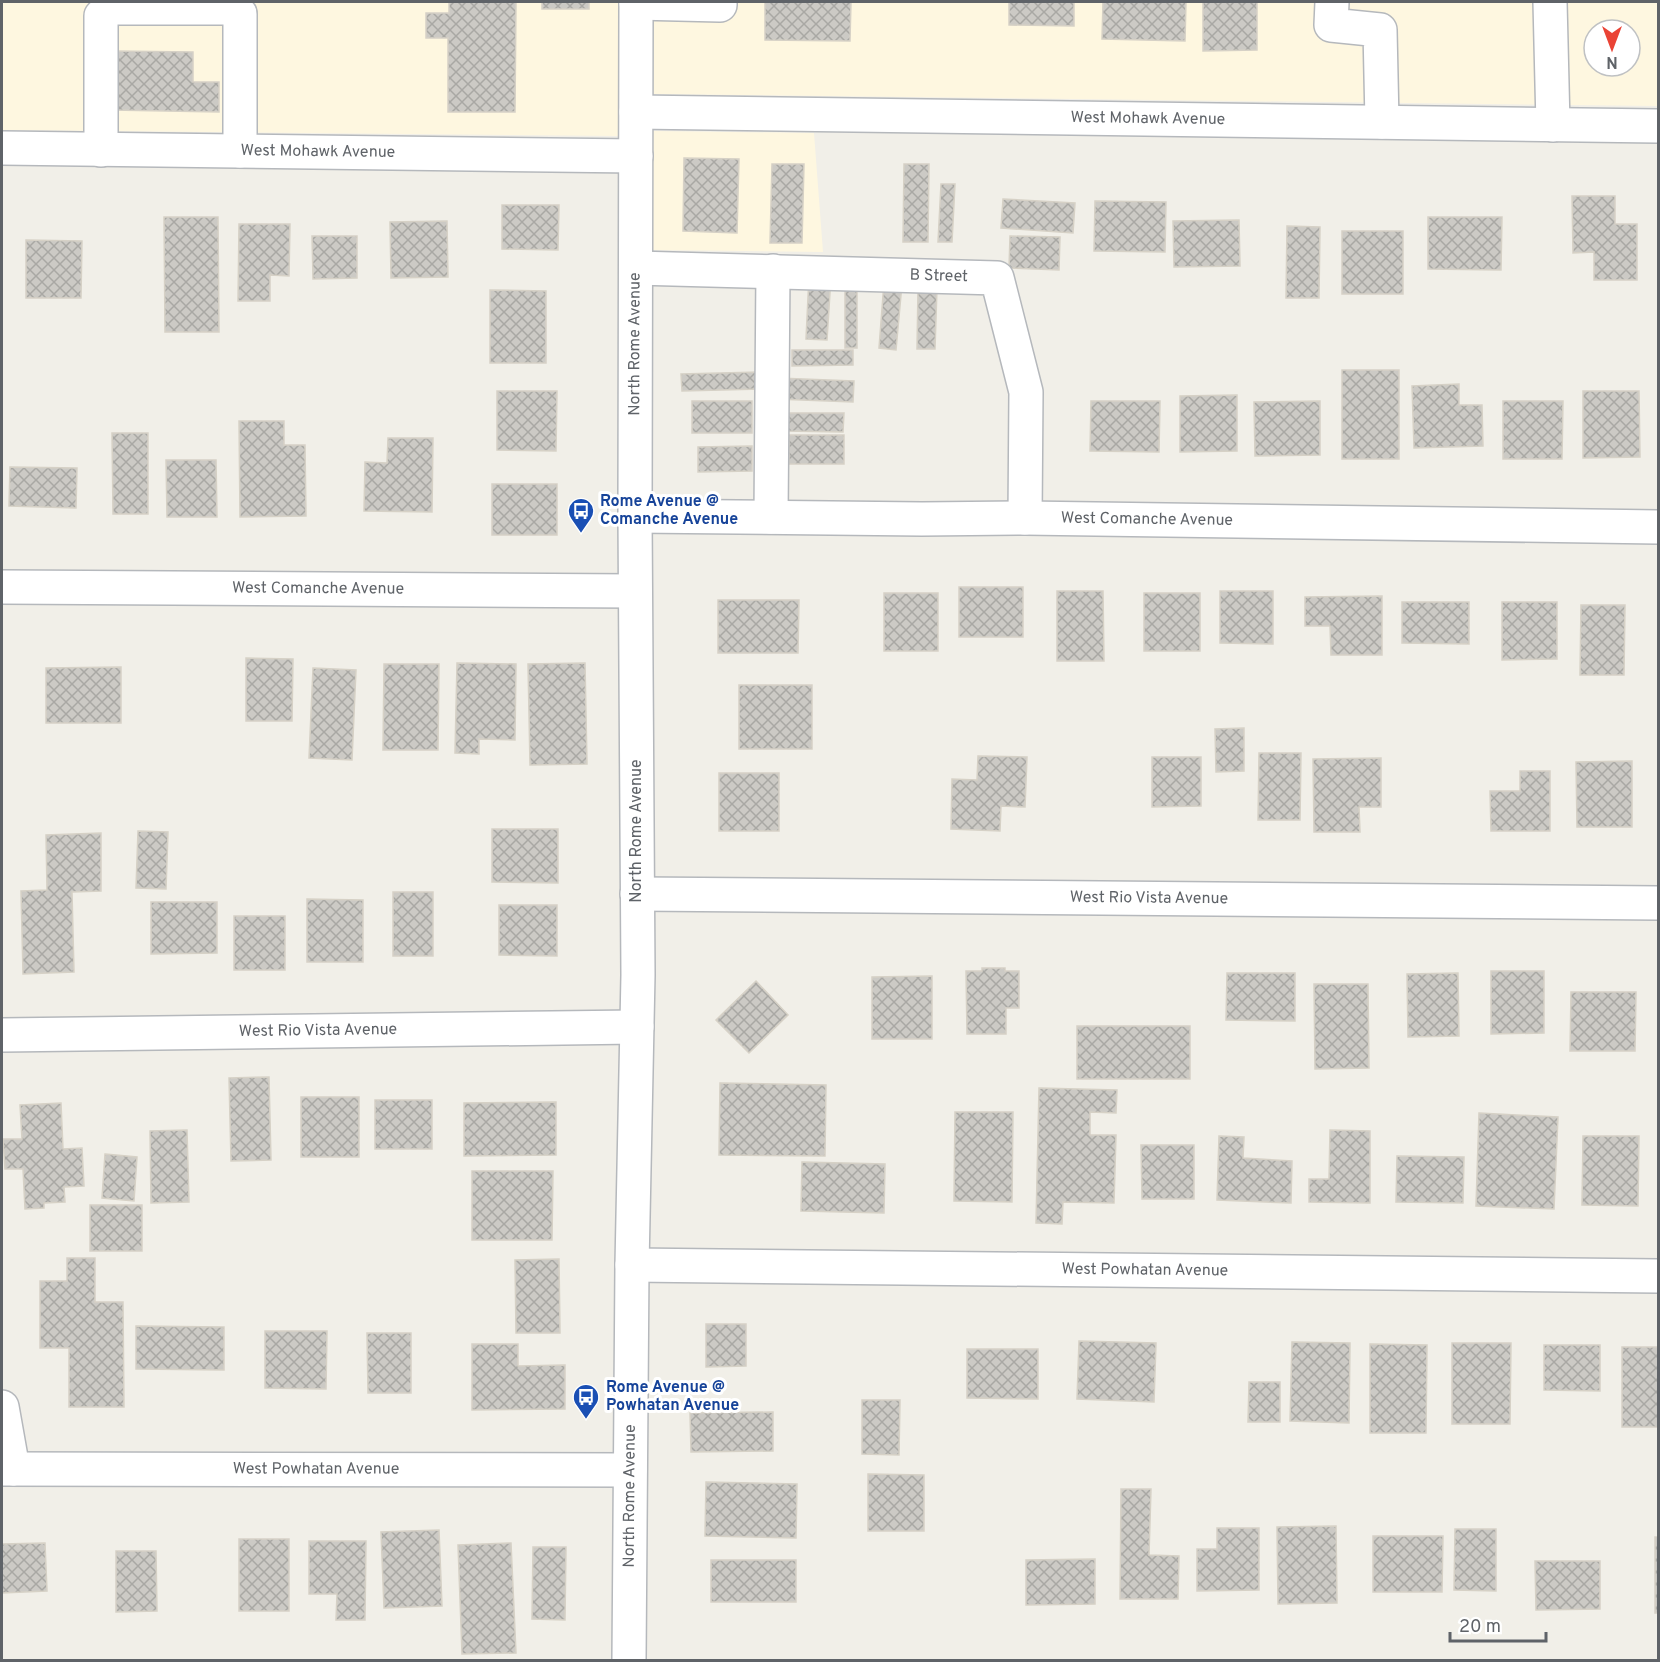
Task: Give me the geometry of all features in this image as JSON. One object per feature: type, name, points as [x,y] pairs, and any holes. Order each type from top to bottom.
[{"type":"street","points":[[636,2],[720,5],[720,2]]},
{"type":"street","name":"North Rome Avenue","points":[[629,1660],[632,1265],[637,1027],[636,2]]},
{"type":"street","points":[[1332,2],[1331,25],[1380,30],[1382,122]]},
{"type":"street","points":[[1550,2],[1553,125]]},
{"type":"street","points":[[101,150],[101,16],[109,8],[228,8],[240,14],[240,151]]},
{"type":"street","name":"West Mohawk Avenue","points":[[636,112],[1659,126]]},
{"type":"street","name":"West Mohawk Avenue","points":[[2,148],[636,156]]},
{"type":"street","name":"B Street","points":[[636,268],[998,278],[1026,392],[1025,518]]},
{"type":"street","points":[[771,517],[773,271]]},
{"type":"street","name":"West Comanche Avenue","points":[[635,516],[1025,518],[1659,527]]},
{"type":"street","name":"West Comanche Avenue","points":[[2,587],[635,591]]},
{"type":"street","name":"West Rio Vista Avenue","points":[[637,894],[1659,903]]},
{"type":"street","name":"West Rio Vista Avenue","points":[[2,1035],[637,1027]]},
{"type":"street","name":"West Powhatan Avenue","points":[[632,1265],[1659,1276]]},
{"type":"street","points":[[2,1407],[7,1469]]},
{"type":"street","name":"West Powhatan Avenue","points":[[7,1469],[630,1470]]},
{"type":"shaded area","points":[[2,2],[620,2],[619,136],[2,130]]},
{"type":"shaded area","points":[[653,2],[1658,2],[1658,106],[653,94]]},
{"type":"shaded area","points":[[652,131],[814,133],[823,252],[652,250]]},
{"type":"building","points":[[449,2],[516,2],[515,112],[448,112],[448,38],[426,38],[426,13],[449,13]]},
{"type":"building","points":[[542,2],[589,2],[589,9],[542,9]]},
{"type":"building","points":[[765,2],[851,2],[850,41],[765,40]]},
{"type":"building","points":[[1009,2],[1074,2],[1074,26],[1009,25]]},
{"type":"building","points":[[1103,2],[1186,2],[1185,41],[1102,39]]},
{"type":"building","points":[[1203,2],[1257,2],[1257,50],[1203,51]]},
{"type":"building","points":[[112,51],[193,52],[193,82],[219,82],[219,112],[112,110]]},
{"type":"building","points":[[684,158],[739,159],[737,233],[683,231]]},
{"type":"building","points":[[772,164],[804,164],[802,243],[770,243]]},
{"type":"building","points":[[904,164],[929,164],[928,242],[903,242]]},
{"type":"building","points":[[941,184],[955,184],[952,242],[938,242]]},
{"type":"building","points":[[1572,196],[1615,196],[1615,224],[1637,224],[1637,280],[1594,280],[1594,252],[1573,253]]},
{"type":"building","points":[[1003,199],[1075,203],[1073,233],[1001,228]]},
{"type":"building","points":[[1095,201],[1166,202],[1165,252],[1094,251]]},
{"type":"building","points":[[502,205],[559,205],[558,250],[502,249]]},
{"type":"building","points":[[164,217],[218,217],[219,332],[165,332]]},
{"type":"building","points":[[1428,217],[1502,217],[1501,270],[1428,269]]},
{"type":"building","points":[[1239,220],[1240,266],[1174,267],[1173,221]]},
{"type":"building","points":[[447,221],[448,277],[391,278],[390,222]]},
{"type":"building","points":[[239,224],[290,224],[289,276],[270,275],[270,301],[238,301]]},
{"type":"building","points":[[1287,226],[1320,227],[1319,298],[1286,298]]},
{"type":"building","points":[[1342,231],[1403,231],[1403,294],[1342,294]]},
{"type":"building","points":[[312,236],[357,236],[357,278],[313,279]]},
{"type":"building","points":[[1010,236],[1060,237],[1059,270],[1009,268]]},
{"type":"building","points":[[26,240],[82,241],[81,298],[26,298]]},
{"type":"building","points":[[809,276],[831,277],[827,340],[806,339]]},
{"type":"building","points":[[845,281],[857,281],[857,348],[845,348]]},
{"type":"building","points":[[884,282],[902,284],[896,350],[879,348]]},
{"type":"building","points":[[918,288],[937,288],[935,349],[917,349]]},
{"type":"building","points":[[490,290],[546,291],[546,363],[490,363]]},
{"type":"building","points":[[792,350],[853,350],[853,365],[792,366]]},
{"type":"building","points":[[1342,370],[1399,370],[1399,459],[1342,459]]},
{"type":"building","points":[[760,372],[761,389],[682,391],[681,374]]},
{"type":"building","points":[[777,378],[854,381],[853,402],[776,399]]},
{"type":"building","points":[[1459,384],[1459,405],[1482,405],[1483,446],[1414,448],[1412,386]]},
{"type":"building","points":[[497,391],[557,391],[556,451],[497,450]]},
{"type":"building","points":[[1583,391],[1639,391],[1640,457],[1583,458]]},
{"type":"building","points":[[1237,395],[1237,451],[1180,452],[1180,396]]},
{"type":"building","points":[[692,401],[752,401],[752,433],[692,433]]},
{"type":"building","points":[[1091,401],[1160,401],[1159,452],[1090,451]]},
{"type":"building","points":[[1320,401],[1320,455],[1255,456],[1254,402]]},
{"type":"building","points":[[1503,401],[1563,401],[1562,459],[1503,459]]},
{"type":"building","points":[[785,413],[844,413],[843,432],[784,431]]},
{"type":"building","points":[[239,421],[284,421],[284,445],[305,445],[306,516],[240,517]]},
{"type":"building","points":[[112,433],[148,433],[148,514],[113,514]]},
{"type":"building","points":[[789,435],[844,435],[844,464],[789,464]]},
{"type":"building","points":[[388,438],[433,438],[432,512],[364,511],[365,462],[387,463]]},
{"type":"building","points":[[752,446],[752,471],[698,472],[698,447]]},
{"type":"building","points":[[166,460],[216,460],[217,517],[167,517]]},
{"type":"building","points":[[10,467],[77,468],[76,508],[9,506]]},
{"type":"building","points":[[492,484],[557,484],[557,535],[492,535]]},
{"type":"building","points":[[959,587],[1023,587],[1023,637],[959,637]]},
{"type":"building","points":[[1057,591],[1103,591],[1104,661],[1057,661]]},
{"type":"building","points":[[1220,591],[1273,591],[1273,644],[1220,643]]},
{"type":"building","points":[[884,593],[938,593],[938,651],[884,651]]},
{"type":"building","points":[[1144,593],[1200,593],[1200,651],[1144,651]]},
{"type":"building","points":[[1382,596],[1382,655],[1331,655],[1330,626],[1305,626],[1305,597]]},
{"type":"building","points":[[718,600],[799,600],[798,653],[718,653]]},
{"type":"building","points":[[1402,602],[1469,602],[1469,644],[1402,643]]},
{"type":"building","points":[[1502,602],[1557,602],[1557,659],[1502,660]]},
{"type":"building","points":[[1581,605],[1625,605],[1624,675],[1580,675]]},
{"type":"building","points":[[246,658],[293,659],[292,721],[246,721]]},
{"type":"building","points":[[457,663],[516,664],[515,740],[479,739],[479,754],[455,753]]},
{"type":"building","points":[[585,663],[587,764],[530,765],[528,664]]},
{"type":"building","points":[[384,664],[439,664],[438,750],[383,750]]},
{"type":"building","points":[[121,667],[121,723],[46,723],[46,668]]},
{"type":"building","points":[[313,668],[356,670],[352,760],[309,758]]},
{"type":"building","points":[[739,685],[812,685],[812,749],[739,749]]},
{"type":"building","points":[[1244,728],[1244,771],[1216,772],[1215,729]]},
{"type":"building","points":[[1259,753],[1301,753],[1300,820],[1258,820]]},
{"type":"building","points":[[978,756],[1027,757],[1025,807],[1001,806],[1000,831],[951,829],[952,779],[977,780]]},
{"type":"building","points":[[1152,757],[1201,757],[1201,806],[1152,807]]},
{"type":"building","points":[[1381,758],[1381,807],[1359,807],[1360,832],[1314,832],[1313,759]]},
{"type":"building","points":[[1632,761],[1632,827],[1577,827],[1576,762]]},
{"type":"building","points":[[1520,771],[1550,771],[1550,831],[1491,831],[1490,791],[1520,791]]},
{"type":"building","points":[[719,773],[779,773],[779,831],[719,831]]},
{"type":"building","points":[[492,829],[558,829],[558,883],[492,882]]},
{"type":"building","points":[[138,831],[168,832],[166,889],[136,888]]},
{"type":"building","points":[[101,833],[101,891],[72,892],[74,972],[23,974],[21,891],[47,890],[46,835]]},
{"type":"building","points":[[393,892],[433,892],[433,956],[393,956]]},
{"type":"building","points":[[307,899],[363,900],[363,962],[307,962]]},
{"type":"building","points":[[151,902],[217,902],[217,953],[151,954]]},
{"type":"building","points":[[499,905],[557,905],[557,956],[499,955]]},
{"type":"building","points":[[234,916],[285,916],[285,970],[234,970]]},
{"type":"building","points":[[982,968],[1005,968],[1005,971],[1019,971],[1019,1008],[1006,1008],[1006,1034],[967,1034],[966,971],[982,971]]},
{"type":"building","points":[[1491,971],[1544,971],[1544,1033],[1491,1034]]},
{"type":"building","points":[[1227,973],[1295,973],[1295,1021],[1226,1020]]},
{"type":"building","points":[[1458,973],[1459,1036],[1408,1037],[1407,974]]},
{"type":"building","points":[[932,976],[932,1039],[872,1039],[872,977]]},
{"type":"building","points":[[756,981],[788,1015],[749,1053],[716,1020]]},
{"type":"building","points":[[1314,984],[1368,984],[1369,1068],[1315,1069]]},
{"type":"building","points":[[1571,992],[1636,992],[1635,1051],[1570,1051]]},
{"type":"building","points":[[1077,1026],[1190,1026],[1190,1079],[1077,1079]]},
{"type":"building","points":[[269,1077],[271,1160],[231,1161],[229,1078]]},
{"type":"building","points":[[720,1083],[826,1085],[825,1156],[719,1155]]},
{"type":"building","points":[[1039,1088],[1117,1090],[1116,1113],[1090,1112],[1090,1135],[1116,1135],[1114,1203],[1063,1202],[1062,1224],[1036,1223]]},
{"type":"building","points":[[301,1097],[359,1097],[359,1157],[301,1157]]},
{"type":"building","points":[[375,1100],[432,1100],[432,1149],[375,1149]]},
{"type":"building","points":[[556,1102],[556,1155],[464,1156],[464,1103]]},
{"type":"building","points":[[61,1103],[63,1149],[82,1148],[84,1186],[64,1187],[65,1202],[44,1203],[44,1208],[25,1209],[23,1169],[5,1169],[3,1139],[22,1139],[20,1105]]},
{"type":"building","points":[[955,1112],[1013,1112],[1012,1202],[954,1201]]},
{"type":"building","points":[[1479,1113],[1558,1117],[1554,1209],[1476,1206]]},
{"type":"building","points":[[187,1130],[189,1202],[151,1203],[150,1131]]},
{"type":"building","points":[[1330,1130],[1370,1131],[1370,1203],[1309,1202],[1309,1179],[1329,1179]]},
{"type":"building","points":[[1219,1136],[1244,1137],[1243,1158],[1292,1161],[1291,1203],[1217,1200]]},
{"type":"building","points":[[1583,1136],[1639,1136],[1638,1206],[1582,1205]]},
{"type":"building","points":[[1141,1145],[1194,1145],[1194,1199],[1142,1199]]},
{"type":"building","points":[[105,1154],[137,1157],[134,1201],[102,1198]]},
{"type":"building","points":[[1397,1156],[1464,1157],[1463,1203],[1396,1202]]},
{"type":"building","points":[[802,1162],[885,1164],[884,1213],[801,1211]]},
{"type":"building","points":[[472,1171],[553,1171],[552,1240],[472,1240]]},
{"type":"building","points":[[90,1205],[142,1205],[142,1251],[90,1251]]},
{"type":"building","points":[[67,1258],[95,1258],[95,1302],[123,1302],[124,1407],[69,1407],[69,1348],[40,1348],[40,1281],[67,1281]]},
{"type":"building","points":[[559,1259],[560,1333],[516,1333],[515,1260]]},
{"type":"building","points":[[706,1324],[746,1324],[746,1366],[706,1367]]},
{"type":"building","points":[[136,1326],[224,1327],[224,1370],[136,1369]]},
{"type":"building","points":[[265,1331],[327,1331],[326,1389],[265,1388]]},
{"type":"building","points":[[367,1333],[411,1333],[411,1393],[368,1393]]},
{"type":"building","points":[[1079,1341],[1156,1343],[1154,1402],[1077,1399]]},
{"type":"building","points":[[1292,1342],[1350,1343],[1349,1423],[1290,1421]]},
{"type":"building","points":[[1452,1343],[1511,1343],[1510,1424],[1452,1424]]},
{"type":"building","points":[[472,1344],[518,1344],[518,1366],[565,1365],[565,1409],[472,1410]]},
{"type":"building","points":[[1370,1344],[1427,1345],[1426,1433],[1370,1433]]},
{"type":"building","points":[[1544,1345],[1600,1345],[1600,1391],[1544,1390]]},
{"type":"building","points":[[1622,1347],[1658,1347],[1658,1427],[1622,1427]]},
{"type":"building","points":[[967,1349],[1038,1349],[1038,1399],[967,1398]]},
{"type":"building","points":[[1249,1382],[1280,1382],[1280,1422],[1248,1422]]},
{"type":"building","points":[[862,1400],[900,1400],[899,1455],[862,1454]]},
{"type":"building","points":[[773,1412],[773,1451],[691,1452],[690,1413]]},
{"type":"building","points":[[868,1474],[924,1475],[924,1531],[868,1531]]},
{"type":"building","points":[[706,1482],[797,1484],[796,1538],[705,1536]]},
{"type":"building","points":[[1121,1489],[1151,1489],[1149,1555],[1179,1556],[1178,1599],[1120,1599]]},
{"type":"building","points":[[1336,1526],[1337,1603],[1278,1604],[1277,1527]]},
{"type":"building","points":[[1217,1528],[1259,1528],[1259,1590],[1197,1591],[1197,1549],[1217,1549]]},
{"type":"building","points":[[1455,1529],[1496,1529],[1496,1591],[1454,1590]]},
{"type":"building","points":[[439,1530],[442,1606],[384,1608],[381,1532]]},
{"type":"building","points":[[1373,1536],[1443,1536],[1442,1592],[1373,1592]]},
{"type":"building","points":[[1655,1537],[1658,1537],[1658,1613],[1655,1613]]},
{"type":"building","points":[[239,1539],[289,1539],[289,1611],[239,1611]]},
{"type":"building","points":[[309,1541],[366,1541],[365,1620],[336,1620],[337,1594],[309,1594]]},
{"type":"building","points":[[45,1543],[47,1591],[2,1593],[2,1544]]},
{"type":"building","points":[[511,1543],[516,1653],[462,1654],[458,1545]]},
{"type":"building","points":[[533,1547],[566,1547],[565,1620],[532,1619]]},
{"type":"building","points":[[116,1551],[156,1551],[157,1611],[116,1612]]},
{"type":"building","points":[[1095,1559],[1095,1604],[1026,1605],[1026,1560]]},
{"type":"building","points":[[711,1560],[796,1560],[796,1602],[711,1602]]},
{"type":"building","points":[[1535,1561],[1600,1561],[1600,1609],[1536,1610]]},
{"type":"place","name":"Rome Avenue @ Comanche Avenue","points":[[581,534]]},
{"type":"place","name":"Rome Avenue @ Powhatan Avenue","points":[[586,1420]]}]
